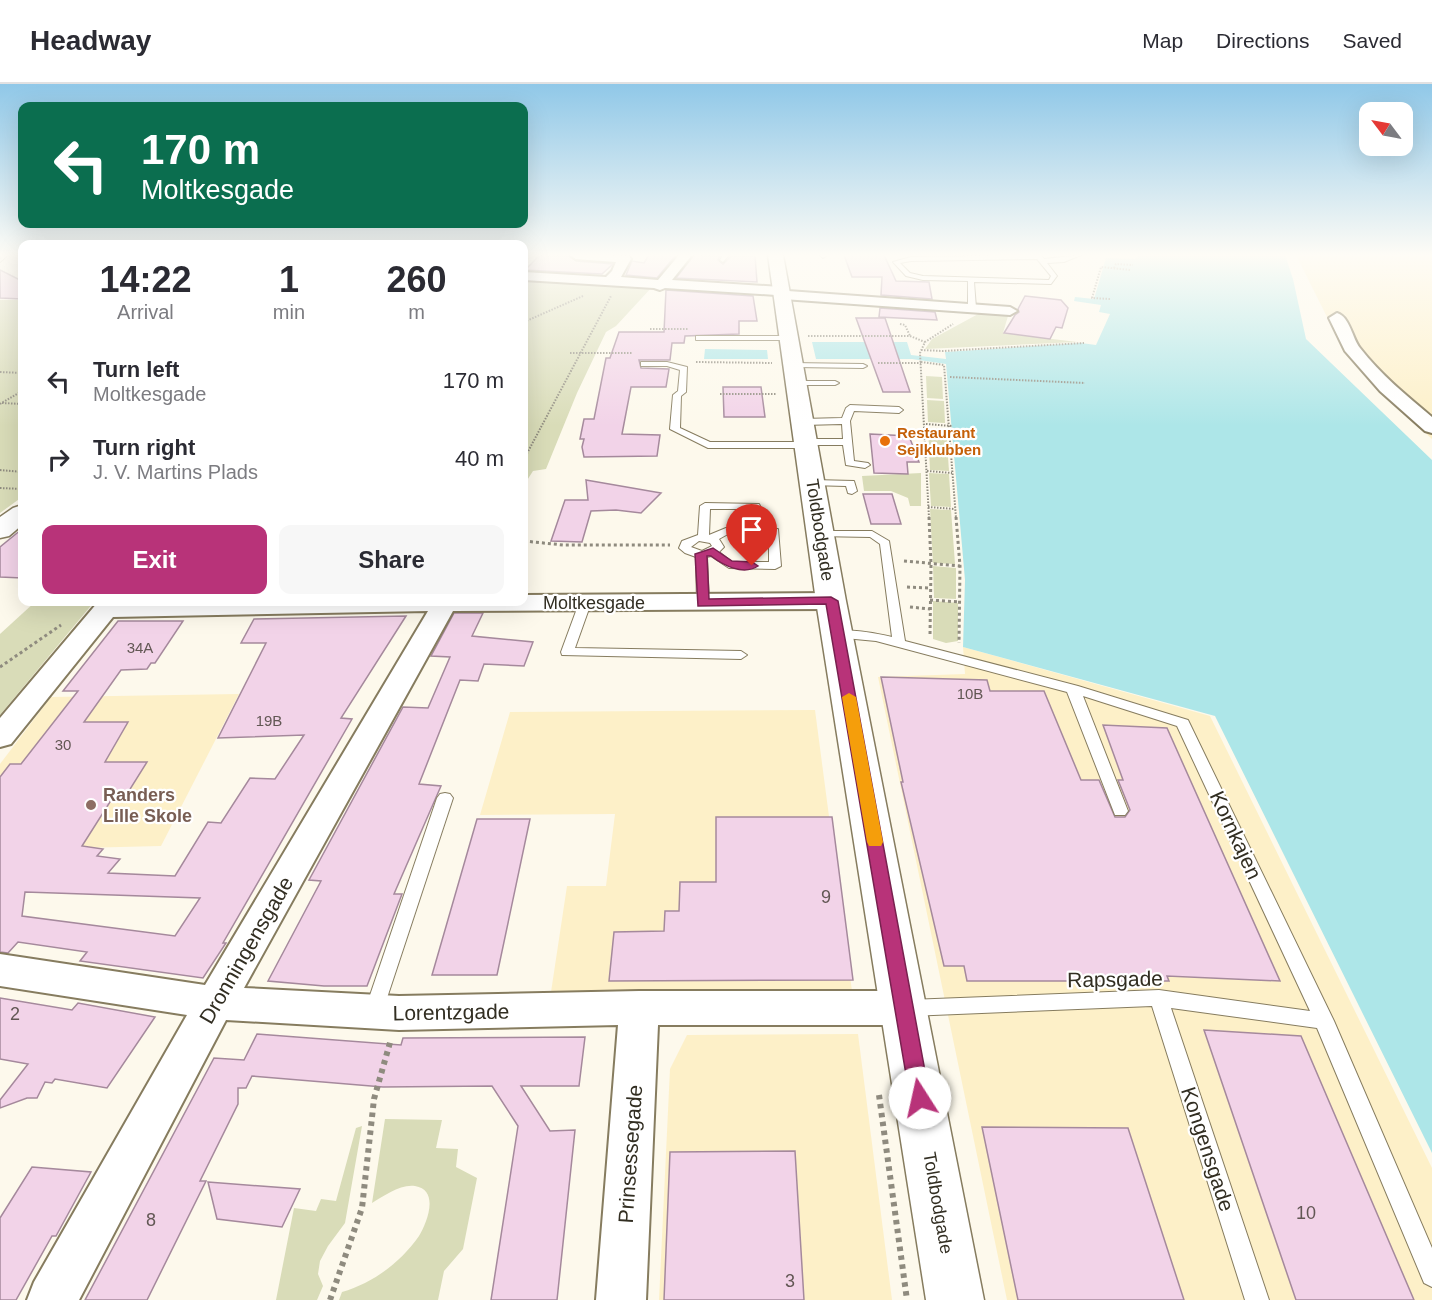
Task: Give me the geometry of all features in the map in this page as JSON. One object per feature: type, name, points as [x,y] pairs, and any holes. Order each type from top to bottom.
[{"type":"street","name":"Toldbodgade","points":[[785,312],[831,601],[955,1300]]},
{"type":"street","points":[[1337,318],[1351,348],[1386,387],[1432,427]]},
{"type":"street","points":[[0,530],[18,516]]},
{"type":"street","name":"Moltkesgade","points":[[528,603],[831,601]]},
{"type":"street","points":[[0,737],[107,606]]},
{"type":"street","name":"Dronningensgade","points":[[52,1300],[215,1004],[443,606]]},
{"type":"street","name":"Lorentzgade","points":[[0,970],[215,1004],[386,1013],[639,1008],[904,1008]]},
{"type":"street","name":"Prinsessegade","points":[[621,1300],[639,1008]]},
{"type":"lane","points":[[699,338],[798,388],[846,421]]},
{"type":"lane","points":[[644,364],[667,364],[684,369],[682,392],[677,395],[675,429],[708,446],[798,388],[863,366]]},
{"type":"lane","points":[[798,388],[835,383]]},
{"type":"lane","points":[[798,388],[848,442]]},
{"type":"lane","points":[[865,465],[849,463],[846,421],[850,408],[900,410]]},
{"type":"lane","points":[[813,483],[850,483],[852,491]]},
{"type":"lane","points":[[706,538],[705,506],[755,506]]},
{"type":"lane","points":[[726,531],[774,531],[774,566],[729,565],[707,553],[691,552],[685,545],[688,540],[706,538],[726,531]]},
{"type":"lane","points":[[821,534],[873,534],[885,543],[899,643]]},
{"type":"lane","points":[[703,603],[707,553],[718,545],[706,538]]},
{"type":"lane","points":[[585,603],[567,652],[741,655]]},
{"type":"lane","name":"Kornkajen","points":[[838,634],[865,634],[1072,689],[1183,723],[1324,1021],[1432,1275]]},
{"type":"lane","points":[[1072,689],[1120,812]]},
{"type":"lane","points":[[386,1013],[446,798]]},
{"type":"lane","name":"Rapsgade","points":[[904,1008],[1160,998],[1324,1021]]},
{"type":"lane","name":"Kongensgade","points":[[1160,998],[1257,1300]]},
{"type":"path","points":[[528,320],[550,312]]},
{"type":"path","points":[[528,451],[580,353],[598,312]]},
{"type":"path","points":[[929,651],[930,564],[921,352],[925,342],[971,312]]},
{"type":"path","points":[[900,324],[905,324],[910,336],[925,342]]},
{"type":"path","points":[[936,325],[944,330]]},
{"type":"path","points":[[650,329],[700,329],[699,338]]},
{"type":"path","points":[[720,394],[798,388],[910,336]]},
{"type":"path","points":[[921,352],[1084,343]]},
{"type":"path","points":[[570,353],[598,353]]},
{"type":"path","points":[[678,367],[693,362],[798,388]]},
{"type":"path","points":[[863,366],[862,363],[944,365],[960,566],[959,659]]},
{"type":"path","points":[[0,372],[18,373]]},
{"type":"path","points":[[950,377],[1085,382]]},
{"type":"path","points":[[1,403],[18,393]]},
{"type":"path","points":[[1,403],[18,404]]},
{"type":"path","points":[[925,424],[950,426]]},
{"type":"path","points":[[0,470],[18,471]]},
{"type":"path","points":[[927,471],[952,473]]},
{"type":"path","points":[[0,488],[18,489]]},
{"type":"path","points":[[928,507],[955,509]]},
{"type":"path","points":[[528,541],[563,545],[685,545]]},
{"type":"path","points":[[888,559],[960,566]]},
{"type":"path","points":[[930,600],[960,602]]},
{"type":"path","points":[[0,667],[74,616],[105,606]]},
{"type":"path","points":[[330,1300],[362,1208],[386,1013]]},
{"type":"shaded area","points":[[1324,312],[1432,312],[1432,439],[1377,389],[1342,347]]},
{"type":"shaded area","points":[[963,647],[1210,716],[1432,1168],[1432,1300],[1007,1300],[878,677],[965,674]]},
{"type":"shaded area","name":"Randers Lille Skole","points":[[239,694],[161,846],[0,850],[0,764],[51,697]]},
{"type":"shaded area","points":[[815,710],[852,991],[551,992],[567,886],[606,886],[615,814],[480,815],[510,712]]},
{"type":"shaded area","points":[[858,1034],[892,1300],[659,1300],[670,1069],[687,1035]]},
{"type":"green space","points":[[0,312],[18,312],[18,500],[0,513]]},
{"type":"green space","points":[[528,312],[629,312],[616,326],[606,332],[577,393],[546,469],[533,471],[528,479]]},
{"type":"green space","points":[[980,313],[1008,316],[1003,333],[1077,342],[925,349],[932,339]]},
{"type":"green space","points":[[926,376],[942,377],[943,399],[927,398]]},
{"type":"green space","points":[[927,400],[944,401],[945,423],[928,422]]},
{"type":"green space","points":[[928,428],[946,429],[949,471],[930,470]]},
{"type":"green space","points":[[921,473],[921,506],[910,506],[908,498],[891,491],[864,491],[862,476]]},
{"type":"green space","points":[[929,473],[949,474],[951,507],[931,506]]},
{"type":"green space","points":[[930,509],[951,510],[955,564],[933,563]]},
{"type":"green space","points":[[933,566],[956,568],[956,599],[934,598]]},
{"type":"green space","points":[[933,601],[958,603],[958,641],[946,643],[933,639]]},
{"type":"green space","points":[[31,606],[91,606],[0,715],[0,634]]},
{"type":"green space","points":[[385,1119],[442,1120],[436,1148],[458,1149],[456,1167],[477,1178],[463,1249],[444,1271],[438,1300],[339,1300],[342,1292],[385,1271],[403,1255],[419,1236],[428,1216],[427,1194],[423,1189],[415,1186],[398,1189],[372,1203]]},
{"type":"green space","points":[[362,1126],[345,1223],[320,1261],[318,1274],[323,1286],[317,1300],[276,1300],[294,1208],[316,1211],[321,1199],[336,1201],[356,1128]]},
{"type":"water","points":[[1099,312],[1300,312],[1306,339],[1432,460],[1432,1153],[1215,716],[963,647],[965,580],[946,364],[912,359],[816,359],[812,342],[907,342],[911,355],[946,359],[945,352],[1081,343],[1096,345],[1110,314]]},
{"type":"water","points":[[705,349],[767,350],[768,359],[704,359]]},
{"type":"building","points":[[665,312],[756,312],[757,321],[739,321],[739,334],[685,336],[684,343],[672,343],[670,360],[639,360],[641,368],[669,369],[666,387],[631,387],[622,434],[660,435],[657,456],[584,457],[582,447],[584,439],[580,439],[584,419],[594,419],[606,358],[610,358],[619,332],[664,332]]},
{"type":"building","points":[[880,312],[932,312],[935,312],[937,320],[879,317]]},
{"type":"building","points":[[1019,312],[1067,312],[1062,328],[1056,327],[1050,339],[1004,333]]},
{"type":"building","points":[[856,318],[885,318],[910,392],[883,392]]},
{"type":"building","points":[[723,387],[761,387],[765,417],[724,417]]},
{"type":"building","points":[[870,434],[909,436],[919,462],[907,462],[908,474],[874,473]]},
{"type":"building","points":[[586,480],[661,493],[641,513],[616,510],[591,511],[582,542],[551,541],[565,500],[588,500]]},
{"type":"building","points":[[863,494],[892,494],[901,524],[871,524]]},
{"type":"building","points":[[18,532],[18,578],[0,577],[0,547]]},
{"type":"building","points":[[454,613],[483,613],[472,636],[533,642],[524,666],[484,664],[478,681],[460,680],[419,784],[441,786],[394,894],[402,894],[367,986],[324,986],[268,981],[321,881],[309,880],[403,707],[428,708],[450,657],[431,656]]},
{"type":"building","points":[[406,616],[341,718],[352,719],[223,943],[226,943],[203,978],[80,961],[87,952],[18,942],[8,953],[0,952],[0,777],[10,764],[21,764],[78,691],[63,691],[118,621],[183,621],[155,663],[151,663],[147,669],[121,670],[84,722],[128,722],[105,762],[147,762],[127,794],[115,794],[82,846],[103,849],[97,856],[120,859],[108,873],[175,876],[208,822],[221,823],[250,778],[275,779],[304,735],[218,738],[266,643],[241,643],[254,619]],"holes":[[[25,892],[200,898],[175,936],[22,916]]]},
{"type":"building","points":[[881,677],[987,680],[990,691],[1044,691],[1081,780],[1099,780],[1115,817],[1125,817],[1130,810],[1118,780],[1123,780],[1103,725],[1167,728],[1280,981],[1167,976],[1169,981],[967,981],[964,966],[944,966],[901,782],[903,782]]},
{"type":"building","points":[[716,817],[832,817],[853,980],[609,981],[614,932],[664,931],[665,911],[679,911],[680,882],[716,882]]},
{"type":"building","points":[[477,819],[530,819],[497,975],[432,975]]},
{"type":"building","points":[[0,998],[72,1010],[78,1003],[155,1017],[107,1088],[55,1079],[52,1083],[45,1082],[37,1098],[27,1098],[0,1108],[0,1100],[28,1064],[0,1059]]},
{"type":"building","points":[[1204,1030],[1301,1036],[1414,1300],[1296,1300]]},
{"type":"building","points":[[257,1034],[401,1045],[403,1038],[585,1037],[579,1086],[521,1086],[550,1131],[575,1130],[557,1300],[491,1300],[518,1126],[492,1086],[383,1087],[252,1076],[246,1088],[238,1088],[238,1104],[200,1181],[206,1181],[147,1300],[85,1300],[214,1058],[244,1060]]},
{"type":"building","points":[[982,1127],[1128,1128],[1184,1300],[1018,1300]]},
{"type":"building","points":[[795,1151],[804,1300],[664,1300],[670,1152]]},
{"type":"building","points":[[32,1167],[91,1172],[56,1236],[52,1236],[16,1300],[0,1300],[0,1218]]},
{"type":"building","points":[[208,1182],[300,1189],[282,1227],[217,1219]]},
{"type":"slow traffic","points":[[849,697],[875,842]]},
{"type":"place","name":"Restaurant Sejlklubben","points":[[885,441]]},
{"type":"place","name":"Randers Lille Skole","points":[[91,805]]},
{"type":"route","points":[[752,566],[729,565],[713,552],[701,554],[703,603],[831,601],[920,1098]]}]
